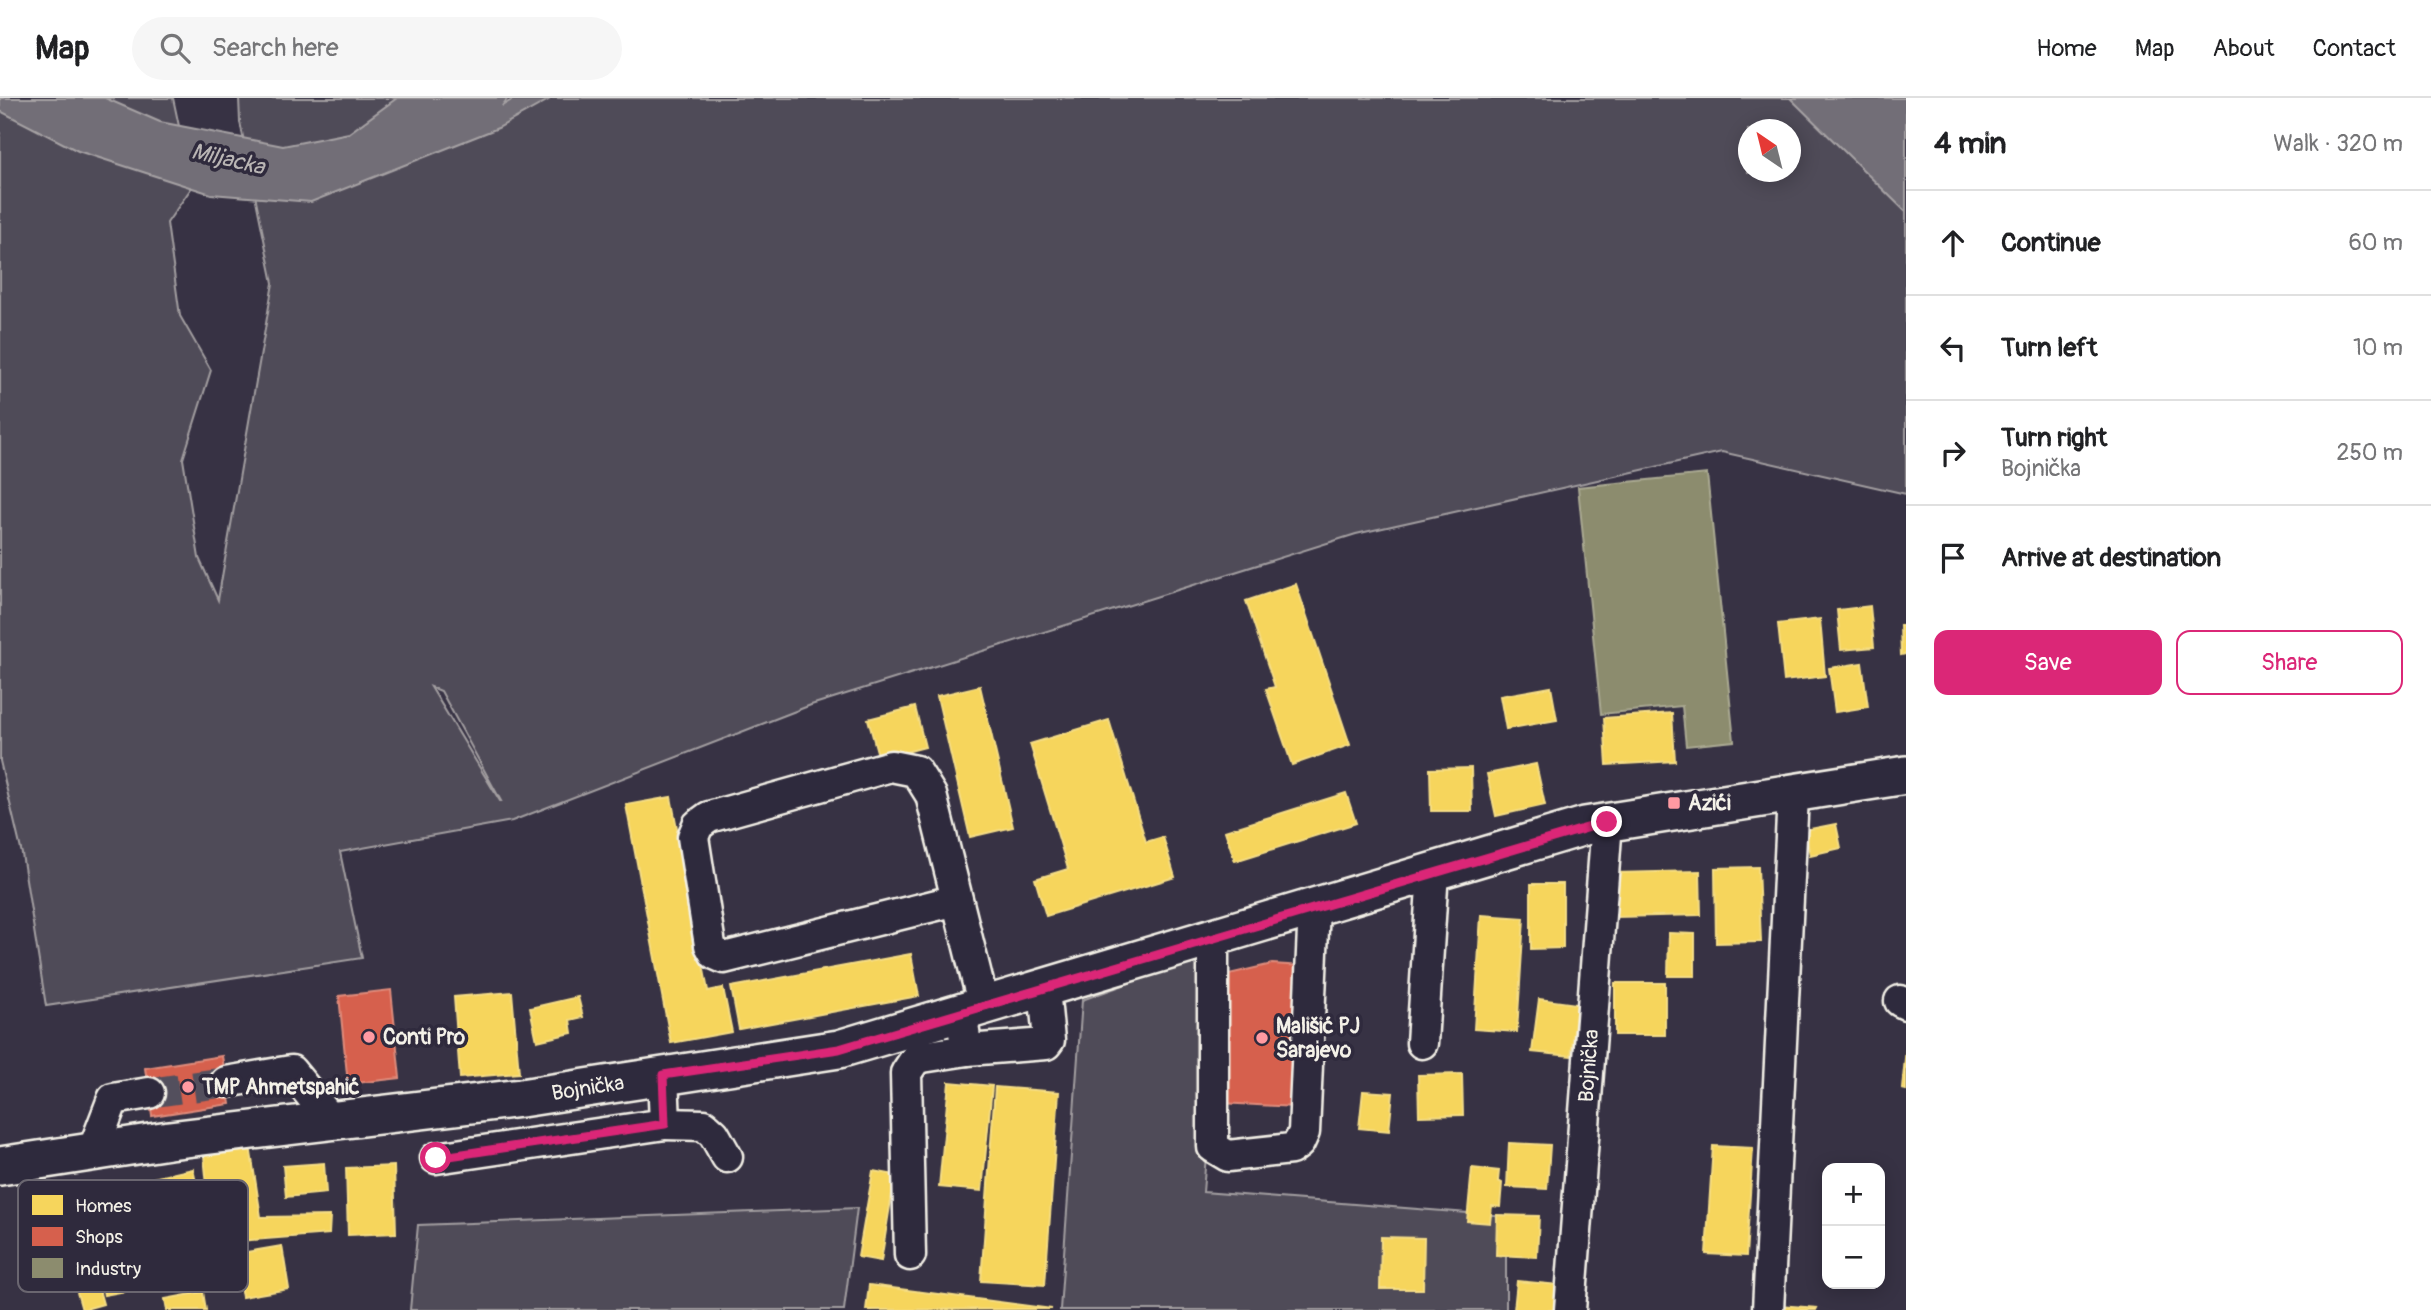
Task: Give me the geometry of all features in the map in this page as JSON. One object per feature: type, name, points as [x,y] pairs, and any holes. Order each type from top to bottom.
[{"type":"main road","name":"Bojnička","points":[[0,1166],[93,1151],[521,1098],[839,1049],[1433,871],[1607,822],[1793,795],[1906,775]]},
{"type":"street","points":[[957,900],[724,958],[715,954],[710,945],[693,837],[698,824],[709,817],[891,765],[916,771],[931,795],[957,900],[973,1011],[967,1050]]},
{"type":"street","points":[[1768,1310],[1793,795]]},
{"type":"street","name":"Bojnička","points":[[1570,1310],[1607,822]]},
{"type":"street","points":[[1422,1043],[1433,871]]},
{"type":"street","points":[[1213,938],[1213,1147],[1228,1156],[1291,1149],[1299,1143],[1304,1132],[1314,907]]},
{"type":"street","points":[[910,1255],[907,1067],[916,1058],[967,1050],[1046,1044],[1044,989]]},
{"type":"street","points":[[226,1082],[292,1072],[331,1121]]},
{"type":"street","points":[[663,1075],[665,1124]]},
{"type":"street","points":[[93,1151],[113,1098],[149,1093]]},
{"type":"street","points":[[436,1158],[665,1124],[704,1125],[715,1134],[727,1157]]},
{"type":"shaded area","points":[[0,98],[173,98],[192,187],[167,223],[180,316],[211,370],[183,459],[199,558],[218,600],[273,283],[240,122],[239,98],[1906,98],[1906,494],[1722,452],[1356,534],[811,705],[512,821],[340,852],[362,958],[46,1006],[22,854],[0,761]],"holes":[[[431,687],[441,691],[501,801]]]},
{"type":"shaded area","points":[[1223,949],[1203,1192],[1506,1216],[1506,1310],[1060,1310],[1082,1000]]},
{"type":"shaded area","points":[[857,1208],[844,1310],[410,1310],[418,1225]]},
{"type":"water","name":"Miljacka","points":[[0,98],[105,98],[160,122],[283,146],[349,133],[397,98],[508,98],[502,106],[515,98],[552,98],[498,128],[311,202],[211,194],[78,151],[0,111]]},
{"type":"water","points":[[1790,98],[1906,98],[1906,212]]},
{"type":"building: Homes","points":[[1296,584],[1350,745],[1292,765],[1266,689],[1275,687],[1246,601]]},
{"type":"building: Homes","points":[[1870,606],[1874,647],[1841,650],[1837,610]]},
{"type":"building: Homes","points":[[1820,619],[1825,676],[1784,681],[1778,624]]},
{"type":"building: Homes","points":[[1900,625],[1906,625],[1906,654],[1901,655]]},
{"type":"building: Homes","points":[[1862,663],[1868,707],[1835,712],[1829,668]]},
{"type":"building: Homes","points":[[980,686],[1013,827],[970,837],[937,696]]},
{"type":"building: Homes","points":[[1551,687],[1557,720],[1506,729],[1500,696]]},
{"type":"building: Homes","points":[[915,707],[925,747],[879,759],[868,719]]},
{"type":"building: Homes","points":[[1672,713],[1675,761],[1607,765],[1604,718]]},
{"type":"building: Homes","points":[[1109,720],[1146,842],[1163,837],[1175,877],[1046,916],[1035,879],[1068,869],[1030,744]]},
{"type":"building: Homes","points":[[1536,764],[1545,805],[1496,816],[1487,774]]},
{"type":"building: Homes","points":[[1471,768],[1472,811],[1431,811],[1430,769]]},
{"type":"building: Homes","points":[[1346,793],[1356,823],[1235,861],[1225,831]]},
{"type":"building: Homes","points":[[671,797],[708,991],[723,988],[732,1032],[671,1043],[626,805]]},
{"type":"building: Homes","points":[[1836,824],[1841,848],[1810,855],[1805,830]]},
{"type":"building: Homes","points":[[1758,867],[1761,942],[1716,943],[1715,868]]},
{"type":"building: Homes","points":[[1700,871],[1701,915],[1616,917],[1614,873]]},
{"type":"building: Homes","points":[[1531,884],[1563,884],[1563,948],[1531,949]]},
{"type":"building: Homes","points":[[1481,915],[1524,918],[1517,1032],[1474,1029]]},
{"type":"building: Homes","points":[[1669,933],[1695,934],[1695,976],[1668,976]]},
{"type":"building: Homes","points":[[911,954],[919,996],[739,1029],[731,987]]},
{"type":"building: Homes","points":[[1615,983],[1665,983],[1665,1035],[1615,1035]]},
{"type":"building: Homes","points":[[512,992],[519,1073],[460,1078],[454,997]]},
{"type":"building: Homes","points":[[578,997],[583,1017],[570,1020],[572,1033],[537,1041],[530,1008]]},
{"type":"building: Homes","points":[[1539,999],[1577,1004],[1571,1056],[1532,1052]]},
{"type":"building: Homes","points":[[1906,1048],[1906,1090],[1902,1089]]},
{"type":"building: Homes","points":[[1462,1074],[1463,1115],[1419,1116],[1418,1075]]},
{"type":"building: Homes","points":[[949,1082],[992,1086],[982,1191],[939,1187]]},
{"type":"building: Homes","points":[[995,1087],[1059,1092],[1045,1285],[981,1281]]},
{"type":"building: Homes","points":[[1363,1091],[1393,1093],[1389,1131],[1359,1128]]},
{"type":"building: Homes","points":[[1509,1143],[1550,1145],[1547,1189],[1507,1187]]},
{"type":"building: Homes","points":[[250,1146],[261,1217],[330,1216],[329,1234],[248,1240],[248,1180],[206,1180],[204,1156]]},
{"type":"building: Homes","points":[[1713,1146],[1753,1148],[1746,1256],[1706,1254]]},
{"type":"building: Homes","points":[[324,1163],[326,1193],[286,1197],[283,1166]]},
{"type":"building: Homes","points":[[394,1166],[396,1233],[348,1235],[346,1168]]},
{"type":"building: Homes","points":[[1472,1168],[1499,1171],[1498,1181],[1502,1183],[1500,1207],[1492,1206],[1490,1223],[1467,1221]]},
{"type":"building: Homes","points":[[193,1169],[195,1180],[144,1180]]},
{"type":"building: Homes","points":[[873,1171],[895,1175],[881,1261],[858,1257]]},
{"type":"building: Homes","points":[[1497,1215],[1539,1216],[1537,1257],[1496,1255]]},
{"type":"building: Homes","points":[[1381,1237],[1424,1238],[1423,1289],[1380,1289]]},
{"type":"building: Homes","points":[[282,1246],[289,1289],[242,1297],[241,1292],[248,1292],[248,1252]]},
{"type":"building: Homes","points":[[1517,1281],[1558,1285],[1556,1310],[1514,1310]]},
{"type":"building: Homes","points":[[869,1285],[1052,1309],[866,1310]]},
{"type":"building: Homes","points":[[77,1292],[100,1292],[103,1304],[82,1310]]},
{"type":"building: Homes","points":[[203,1292],[206,1310],[167,1310],[165,1299]]},
{"type":"building: Homes","points":[[1778,1305],[1817,1308],[1778,1310]]},
{"type":"building: Shops","name":"Mališić PJ Sarajevo","points":[[1272,964],[1303,966],[1295,1107],[1221,1103],[1229,974]]},
{"type":"building: Shops","name":"Conti Pro","points":[[391,990],[400,1078],[348,1084],[339,996]]},
{"type":"building: Shops","name":"TMP Ahmetspahić","points":[[222,1056],[230,1104],[152,1116],[145,1068]]},
{"type":"building: Industry","points":[[1707,474],[1734,741],[1686,746],[1682,706],[1601,714],[1578,487]]},
{"type":"tunnel","points":[[149,1093],[226,1082]]},
{"type":"place","name":"Azići","points":[[1674,803]]},
{"type":"place","name":"Conti Pro","points":[[369,1037]]},
{"type":"place","name":"Mališić PJ Sarajevo","points":[[1262,1038]]},
{"type":"place","name":"TMP Ahmetspahić","points":[[188,1087]]},
{"type":"route","points":[[436,1158],[665,1124],[663,1075],[839,1049],[1585,826],[1607,822]]}]
